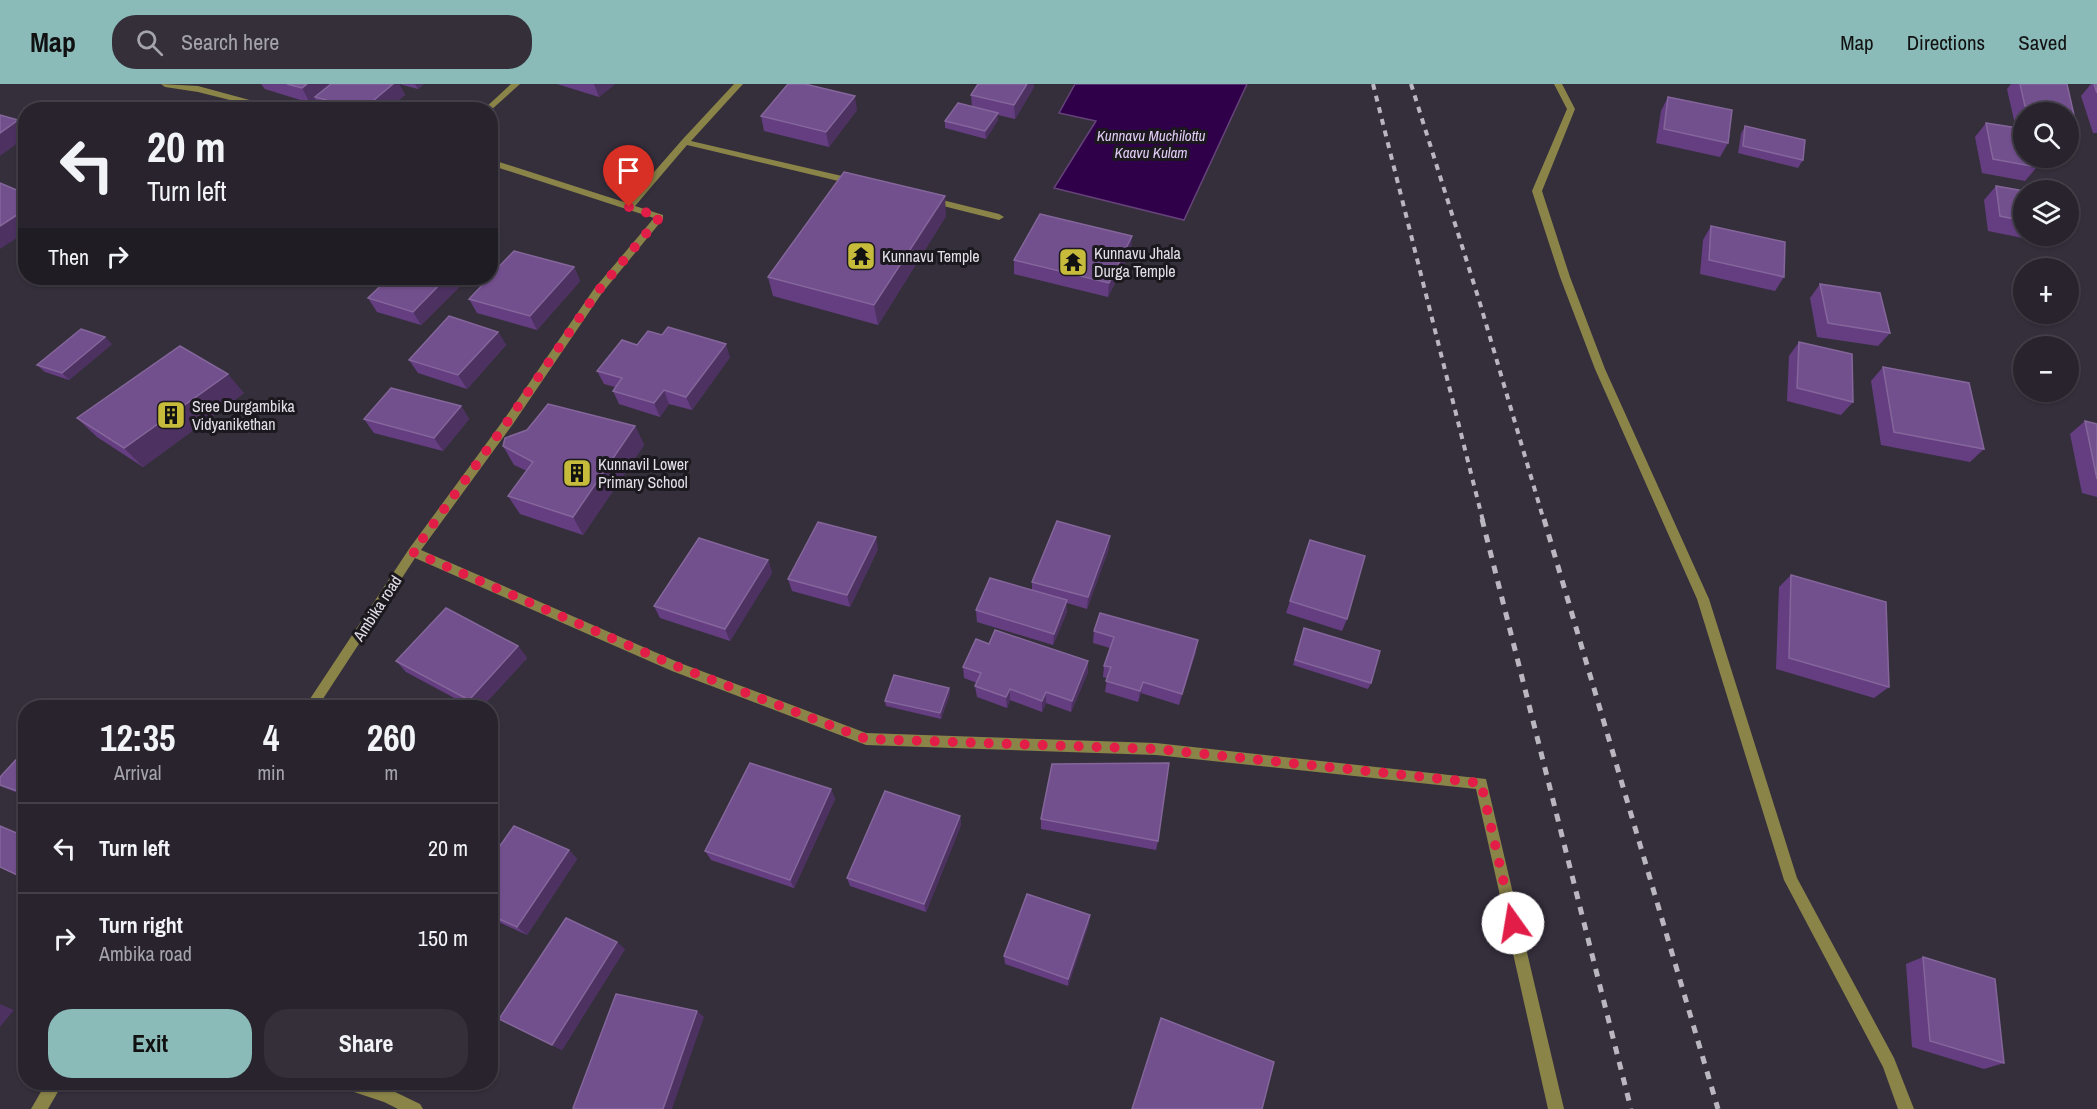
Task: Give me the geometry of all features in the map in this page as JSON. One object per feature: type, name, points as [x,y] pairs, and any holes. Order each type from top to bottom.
[{"type":"street","points":[[165,84],[200,87],[253,102]]},
{"type":"street","points":[[496,102],[516,84]]},
{"type":"street","points":[[629,207],[684,142],[739,84]]},
{"type":"street","points":[[1558,84],[1571,109],[1537,191],[1565,277],[1600,369],[1703,598],[1791,880],[1889,1063],[1906,1109]]},
{"type":"street","points":[[684,142],[871,186]]},
{"type":"street","name":"Ambika road","points":[[315,700],[413,552],[598,291],[660,217],[498,165]]},
{"type":"street","points":[[918,197],[999,217]]},
{"type":"street","points":[[413,552],[676,666],[866,739],[1156,749],[1481,783],[1556,1109]]},
{"type":"street","points":[[39,1109],[51,1090]]},
{"type":"street","points":[[369,1090],[415,1109]]},
{"type":"water","name":"Kunnavu Muchilottu Kaavu Kulam","points":[[1075,84],[1247,84],[1184,220],[1054,188],[1096,121],[1059,113]]},
{"type":"building","points":[[287,84],[307,84],[302,88]]},
{"type":"building","points":[[331,84],[393,84],[372,102],[333,102],[315,97]]},
{"type":"building","points":[[788,84],[805,84],[855,96],[826,132],[761,116]]},
{"type":"building","points":[[978,84],[1027,84],[1014,105],[971,95]]},
{"type":"building","points":[[2020,84],[2067,84],[2071,102],[2024,102]]},
{"type":"building","points":[[1668,97],[1732,110],[1728,143],[1664,129]]},
{"type":"building","points":[[958,103],[998,113],[985,131],[945,121]]},
{"type":"building","points":[[0,115],[18,120],[0,133]]},
{"type":"building","points":[[1986,123],[2013,127],[2013,163],[1993,159]]},
{"type":"building","points":[[1745,126],[1805,140],[1803,160],[1743,146]]},
{"type":"building","name":"Kunnavu Temple","points":[[844,172],[945,196],[874,305],[768,277]]},
{"type":"building","points":[[0,183],[18,191],[18,214],[0,226]]},
{"type":"building","points":[[1996,186],[2013,189],[2013,219],[2000,216]]},
{"type":"building","name":"Kunnavu Jhala Durga Temple","points":[[1040,214],[1132,236],[1109,283],[1014,260]]},
{"type":"building","points":[[1711,226],[1785,242],[1784,277],[1709,260]]},
{"type":"building","points":[[514,251],[574,267],[530,316],[469,299],[482,285],[498,285],[498,268]]},
{"type":"building","points":[[1820,284],[1880,293],[1890,333],[1828,323]]},
{"type":"building","points":[[382,285],[439,285],[413,312],[368,298]]},
{"type":"building","points":[[449,316],[498,332],[458,375],[409,360]]},
{"type":"building","points":[[668,327],[726,344],[686,397],[664,390],[654,403],[613,391],[622,378],[597,371],[622,340],[637,345],[648,331],[662,335]]},
{"type":"building","points":[[81,329],[105,337],[62,373],[37,365]]},
{"type":"building","points":[[1799,342],[1852,354],[1853,402],[1797,388]]},
{"type":"building","points":[[180,346],[228,374],[124,448],[77,418]]},
{"type":"building","points":[[1883,367],[1969,383],[1984,449],[1894,432]]},
{"type":"building","points":[[391,388],[461,406],[434,438],[364,419]]},
{"type":"building","name":"Kunnavil Lower Primary School","points":[[548,404],[635,426],[573,517],[508,496],[533,462],[503,446],[505,438],[527,430]]},
{"type":"building","points":[[2085,421],[2097,424],[2097,479]]},
{"type":"building","points":[[1057,521],[1110,536],[1088,597],[1032,582]]},
{"type":"building","points":[[818,522],[876,537],[847,595],[788,579]]},
{"type":"building","points":[[699,538],[768,560],[725,629],[654,606]]},
{"type":"building","points":[[1310,540],[1365,556],[1347,619],[1290,601]]},
{"type":"building","points":[[1791,575],[1886,602],[1889,687],[1789,658]]},
{"type":"building","points":[[990,578],[1067,600],[1054,634],[976,610]]},
{"type":"building","points":[[446,608],[518,646],[469,700],[396,661]]},
{"type":"building","points":[[1100,613],[1198,640],[1182,694],[1143,682],[1140,691],[1106,681],[1111,667],[1104,666],[1114,637],[1094,631]]},
{"type":"building","points":[[1304,628],[1380,651],[1371,683],[1295,660]]},
{"type":"building","points":[[995,630],[1088,661],[1072,701],[1046,692],[1042,701],[1010,689],[1006,697],[975,686],[981,673],[963,667],[976,639],[989,644]]},
{"type":"building","points":[[894,675],[949,688],[940,713],[885,701]]},
{"type":"building","points":[[18,758],[18,791],[0,785],[0,777]]},
{"type":"building","points":[[750,763],[831,789],[790,880],[705,851]]},
{"type":"building","points":[[1169,763],[1158,841],[1041,819],[1052,764]]},
{"type":"building","points":[[885,791],[960,816],[924,904],[847,878]]},
{"type":"building","points":[[0,826],[18,834],[18,875],[0,867]]},
{"type":"building","points":[[514,826],[569,850],[517,927],[498,919],[498,849]]},
{"type":"building","points":[[1027,894],[1090,915],[1068,979],[1004,956]]},
{"type":"building","points":[[566,918],[617,942],[552,1045],[499,1019]]},
{"type":"building","points":[[1923,957],[1995,979],[2004,1063],[1930,1041]]},
{"type":"building","points":[[616,994],[697,1011],[663,1109],[573,1108]]},
{"type":"building","points":[[1161,1018],[1274,1062],[1262,1109],[1132,1109]]},
{"type":"railway","points":[[1373,84],[1483,521]]},
{"type":"railway","points":[[1411,84],[1479,300],[1544,521]]},
{"type":"railway","points":[[1482,519],[1631,1109]]},
{"type":"railway","points":[[1544,519],[1718,1109]]},
{"type":"place","name":"Kunnavu Temple","points":[[861,256]]},
{"type":"place","name":"Kunnavu Jhala Durga Temple","points":[[1073,262]]},
{"type":"place","name":"Sree Durgambika Vidyanikethan","points":[[171,415]]},
{"type":"place","name":"Kunnavil Lower Primary School","points":[[577,473]]},
{"type":"route","points":[[629,207],[660,217],[598,291],[413,552],[676,666],[866,739],[1156,749],[1481,783],[1513,923]]}]
